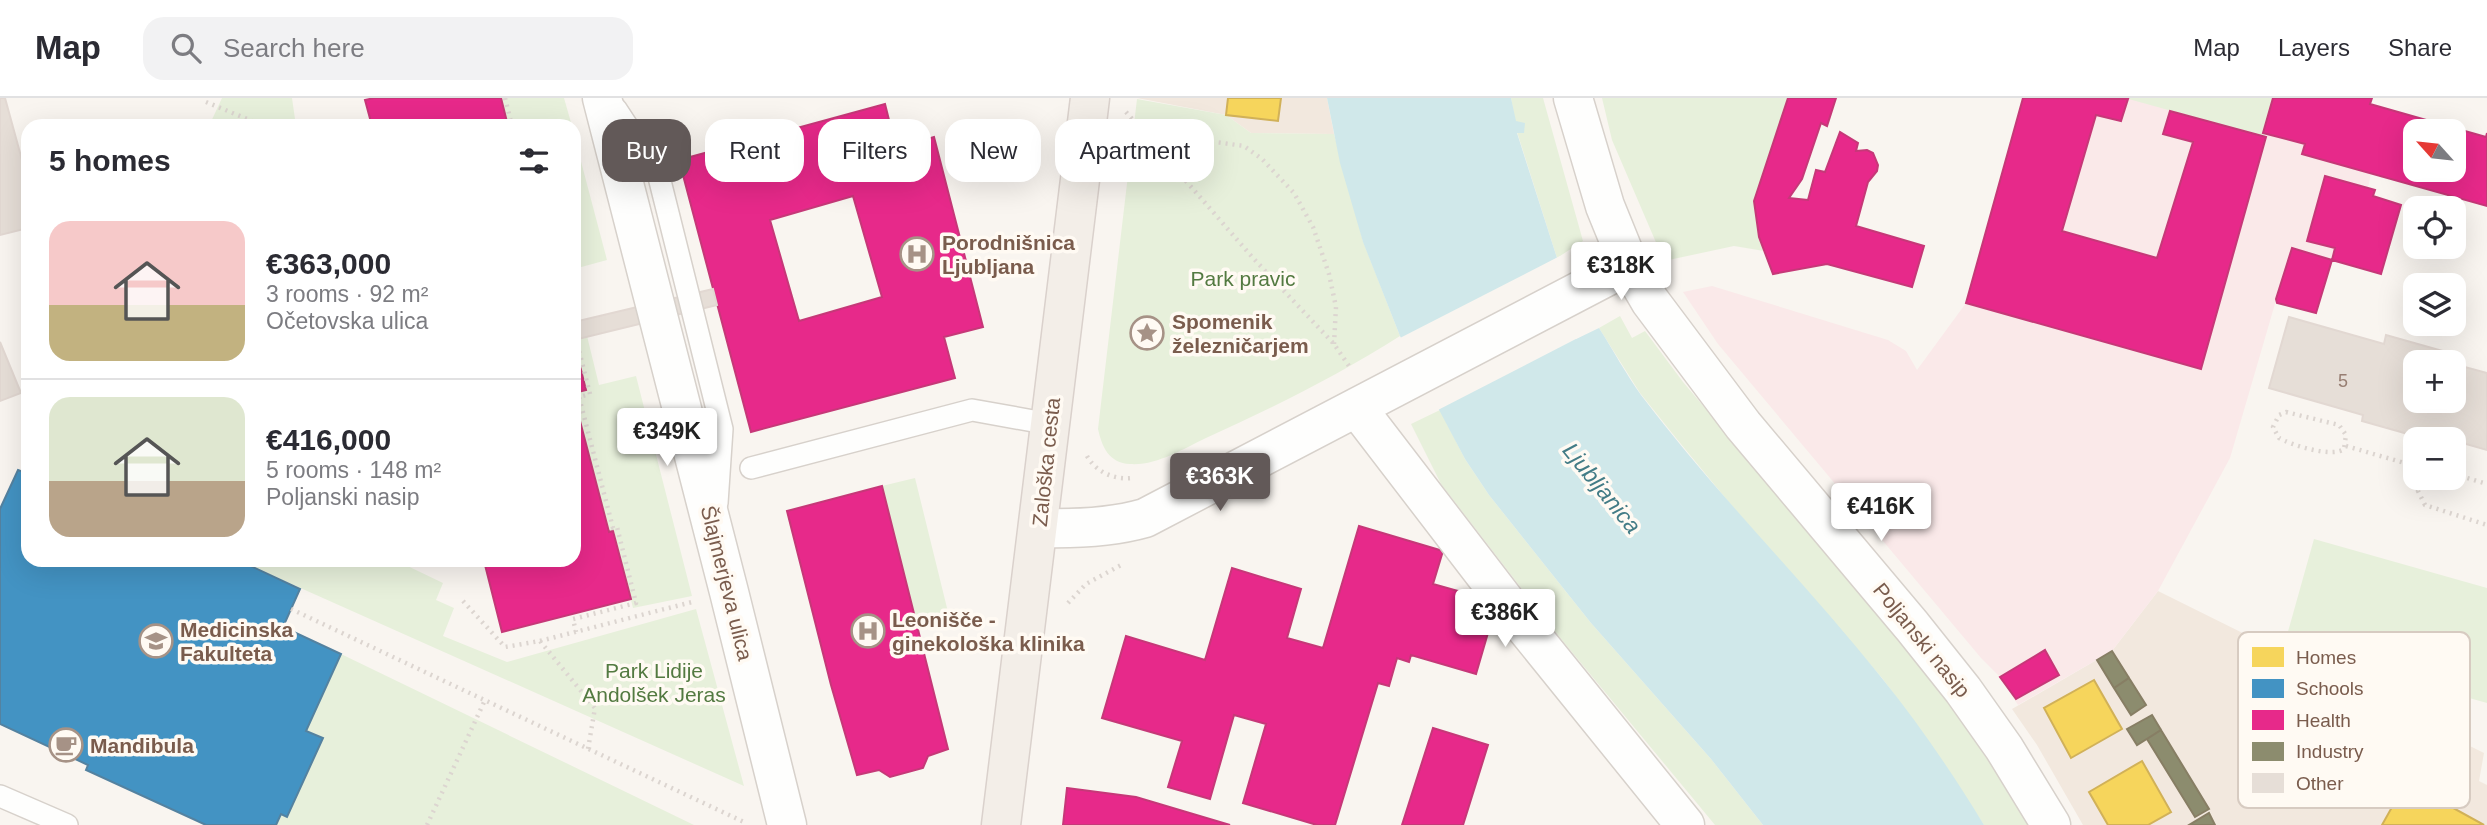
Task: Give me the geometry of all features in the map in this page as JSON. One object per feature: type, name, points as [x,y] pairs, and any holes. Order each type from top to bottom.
[{"type":"main road","name":"Zaloška cesta","points":[[1001,825],[1049,424],[1107,104]]},
{"type":"street","name":"Šlajmerjeva ulica","points":[[602,98],[787,825]]},
{"type":"street","name":"Poljanski nasip","points":[[1573,98],[1605,206],[1629,265],[1650,300],[1743,425],[1964,690],[2004,748],[2051,825]]},
{"type":"street","points":[[1038,528],[1075,529],[1145,518],[1356,391],[1400,386],[1629,265]]},
{"type":"street","points":[[1356,391],[1525,627],[1685,825]]},
{"type":"lane","points":[[609,98],[659,173],[722,429],[714,534]]},
{"type":"lane","points":[[751,468],[972,410],[1049,424]]},
{"type":"lane","points":[[1,798],[67,825]]},
{"type":"path","points":[[505,98],[510,119]]},
{"type":"path","points":[[206,102],[247,119]]},
{"type":"path","points":[[1107,104],[1126,119]]},
{"type":"path","points":[[1214,142],[1244,146],[1271,168],[1294,193],[1313,227],[1329,274],[1336,307],[1334,344]]},
{"type":"path","points":[[1188,182],[1253,258],[1334,344],[1356,391]]},
{"type":"path","points":[[581,359],[590,394],[581,396]]},
{"type":"path","points":[[576,632],[573,619],[636,603],[617,527],[612,528],[581,405]]},
{"type":"path","points":[[2292,412],[2339,425],[2346,436],[2346,446],[2334,454],[2284,441],[2274,432],[2275,421],[2279,415],[2292,412]]},
{"type":"path","points":[[2346,446],[2403,463]]},
{"type":"path","points":[[2466,478],[2487,484]]},
{"type":"path","points":[[2418,490],[2418,497],[2424,505],[2487,525]]},
{"type":"path","points":[[463,601],[505,647],[576,632],[729,592]]},
{"type":"path","points":[[291,609],[750,825]]},
{"type":"path","points":[[540,640],[595,708],[588,749]]},
{"type":"path","points":[[428,825],[485,700]]},
{"type":"shaded area","points":[[1137,98],[1327,98],[1334,134],[1251,133],[1226,115]]},
{"type":"shaded area","points":[[2023,98],[2273,98],[2263,133],[2305,144],[2303,154],[2371,173],[2368,188],[2325,176],[2307,240],[2335,248],[2332,260],[2291,249],[2230,458],[2158,591],[2112,651],[2018,705],[2000,677],[1981,658],[1718,344],[1683,292],[1712,286],[1888,340],[1906,351],[1917,370],[1966,303]]},
{"type":"shaded area","points":[[2158,591],[2241,632],[2238,632],[2238,808],[2470,808],[2470,746],[2484,753],[2479,781],[2487,785],[2487,825],[2083,825],[2037,745],[2012,709],[2112,651]]},
{"type":"green space","points":[[222,98],[292,98],[295,119],[212,119]]},
{"type":"green space","points":[[501,98],[564,98],[570,119],[506,119]]},
{"type":"green space","points":[[1511,98],[1543,98],[1583,241],[1557,258],[1517,132]]},
{"type":"green space","points":[[1602,98],[1788,98],[1754,201],[1759,237],[1764,251],[1734,246],[1664,261],[1612,140]]},
{"type":"green space","points":[[2125,98],[2273,98],[2263,133],[2266,137]]},
{"type":"green space","name":"Park pravic","points":[[1137,99],[1226,115],[1251,133],[1334,134],[1363,241],[1400,336],[1256,415],[1179,452],[1140,464],[1123,463],[1112,457],[1102,442],[1098,429],[1127,182],[1214,182],[1214,119],[1135,119]]},
{"type":"green space","points":[[581,162],[607,260],[581,267]]},
{"type":"green space","points":[[1620,316],[1632,338],[1645,331],[1683,382],[1918,660],[2003,781],[2029,825],[1984,825],[1882,678],[1727,500],[1640,393],[1599,328]]},
{"type":"green space","points":[[587,336],[599,385],[636,376],[692,596],[633,608],[614,531],[609,532],[581,425],[581,391],[586,390],[581,369],[581,338]]},
{"type":"green space","points":[[1440,410],[1465,459],[1489,495],[1591,623],[1711,759],[1763,825],[1715,825],[1552,628],[1441,484],[1411,424]]},
{"type":"green space","points":[[915,478],[948,612],[916,622],[882,486]]},
{"type":"green space","points":[[2314,539],[2487,588],[2487,703],[2470,698],[2470,632],[2288,632]]},
{"type":"green space","name":"Park Lidije Andolšek Jeras","points":[[254,567],[410,567],[443,583],[436,600],[454,608],[443,636],[507,662],[696,609],[744,786]]},
{"type":"green space","points":[[341,654],[694,825],[276,825],[281,814],[287,816],[323,739],[306,731]]},
{"type":"water","name":"Ljubljanica","points":[[1327,98],[1511,98],[1516,121],[1525,123],[1524,133],[1517,133],[1557,258],[1540,267],[1576,339],[1599,328],[1635,387],[1670,432],[1852,641],[1895,695],[1984,825],[1763,825],[1711,759],[1591,623],[1489,495],[1465,459],[1400,336],[1363,242],[1340,163]]},
{"type":"pier","points":[[1560,256],[1559,261],[1544,268],[1577,335],[1597,325],[1601,326],[1436,411],[1398,339]]},
{"type":"building: Homes","points":[[1228,98],[1281,98],[1278,121],[1226,115]]},
{"type":"building: Homes","points":[[2094,680],[2122,729],[2071,758],[2044,708]]},
{"type":"building: Homes","points":[[2142,761],[2171,812],[2148,825],[2108,825],[2089,792]]},
{"type":"building: Homes","points":[[2391,808],[2453,808],[2484,825],[2382,825]]},
{"type":"building: Schools","name":"Medicinska Fakulteta","points":[[18,470],[21,471],[21,567],[253,567],[300,589],[283,627],[341,654],[306,731],[323,738],[287,817],[281,814],[276,825],[206,825],[86,770],[88,765],[0,724],[0,509]]},
{"type":"building: Health","points":[[501,98],[506,119],[370,119],[365,100]]},
{"type":"building: Health","points":[[1788,98],[1836,98],[1827,126],[1821,123],[1802,179],[1789,198],[1808,200],[1816,170],[1825,172],[1840,132],[1858,143],[1856,151],[1867,150],[1873,153],[1878,165],[1877,171],[1868,182],[1856,226],[1924,246],[1912,287],[1827,264],[1773,274],[1759,237],[1754,201]]},
{"type":"building: Health","points":[[2023,98],[2128,99],[2121,121],[2096,115],[2062,231],[2157,258],[2193,142],[2163,134],[2170,111],[2266,137],[2201,369],[1966,303]]},
{"type":"building: Health","points":[[2273,98],[2372,98],[2370,104],[2423,119],[2403,119],[2403,182],[2466,182],[2466,131],[2486,137],[2487,133],[2487,206],[2466,200],[2466,196],[2451,196],[2302,154],[2305,144],[2263,133]]},
{"type":"building: Health","name":"Porodnišnica Ljubljana","points":[[885,104],[889,119],[830,119]]},
{"type":"building: Health","name":"Porodnišnica Ljubljana","points":[[818,122],[818,182],[931,182],[931,138],[934,137],[983,327],[944,337],[955,378],[751,432],[685,182],[691,182],[691,157],[705,153],[705,182],[804,182],[804,126]],"holes":[[[853,196],[882,297],[799,321],[770,220]]]},
{"type":"building: Health","points":[[2325,176],[2375,190],[2373,196],[2401,205],[2381,274],[2332,260],[2335,248],[2307,241]]},
{"type":"building: Health","points":[[2292,248],[2332,260],[2316,313],[2277,303]]},
{"type":"building: Health","points":[[581,370],[586,390],[581,391]]},
{"type":"building: Health","points":[[581,425],[609,532],[613,531],[631,599],[502,632],[486,567],[581,567]]},
{"type":"building: Health","name":"Leonišče - ginekološka klinika","points":[[882,486],[948,749],[928,756],[923,768],[890,777],[879,770],[857,775],[787,511]]},
{"type":"building: Health","points":[[1359,526],[1443,551],[1433,584],[1497,602],[1476,674],[1411,655],[1409,662],[1397,658],[1389,686],[1378,683],[1335,825],[1317,825],[1243,803],[1266,724],[1234,715],[1210,799],[1168,787],[1182,741],[1102,718],[1126,636],[1205,660],[1232,568],[1301,589],[1287,638],[1323,648]]},
{"type":"building: Health","points":[[2045,650],[2059,675],[2016,699],[2000,677]]},
{"type":"building: Health","points":[[1433,728],[1488,745],[1463,825],[1402,825]]},
{"type":"building: Health","points":[[1067,788],[1136,797],[1230,825],[1063,825]]},
{"type":"building: Industry","points":[[2112,651],[2129,678],[2114,688],[2097,660]]},
{"type":"building: Industry","points":[[2129,678],[2146,705],[2131,715],[2114,688]]},
{"type":"building: Industry","points":[[2152,715],[2161,730],[2137,745],[2127,729]]},
{"type":"building: Industry","points":[[2161,730],[2209,809],[2195,817],[2147,739]]},
{"type":"building: Industry","points":[[2209,813],[2215,825],[2189,825]]},
{"type":"building: Other","points":[[0,98],[5,98],[21,156],[21,230],[0,235]]},
{"type":"building: Other","points":[[713,289],[717,305],[581,338],[581,320]]},
{"type":"building: Other","points":[[2289,317],[2384,344],[2386,335],[2439,350],[2403,350],[2403,413],[2466,413],[2466,367],[2487,373],[2487,450],[2466,444],[2466,427],[2403,427],[2403,433],[2362,421],[2363,415],[2269,388]]},
{"type":"building: Other","points":[[0,342],[21,393],[0,401]]},
{"type":"place","name":"Porodnišnica Ljubljana","points":[[917,254]]},
{"type":"place","name":"Spomenik železničarjem","points":[[1147,333]]},
{"type":"place","name":"Leonišče - ginekološka klinika","points":[[868,631]]},
{"type":"place","name":"Medicinska Fakulteta","points":[[156,641]]},
{"type":"place","name":"Mandibula","points":[[66,745]]}]
